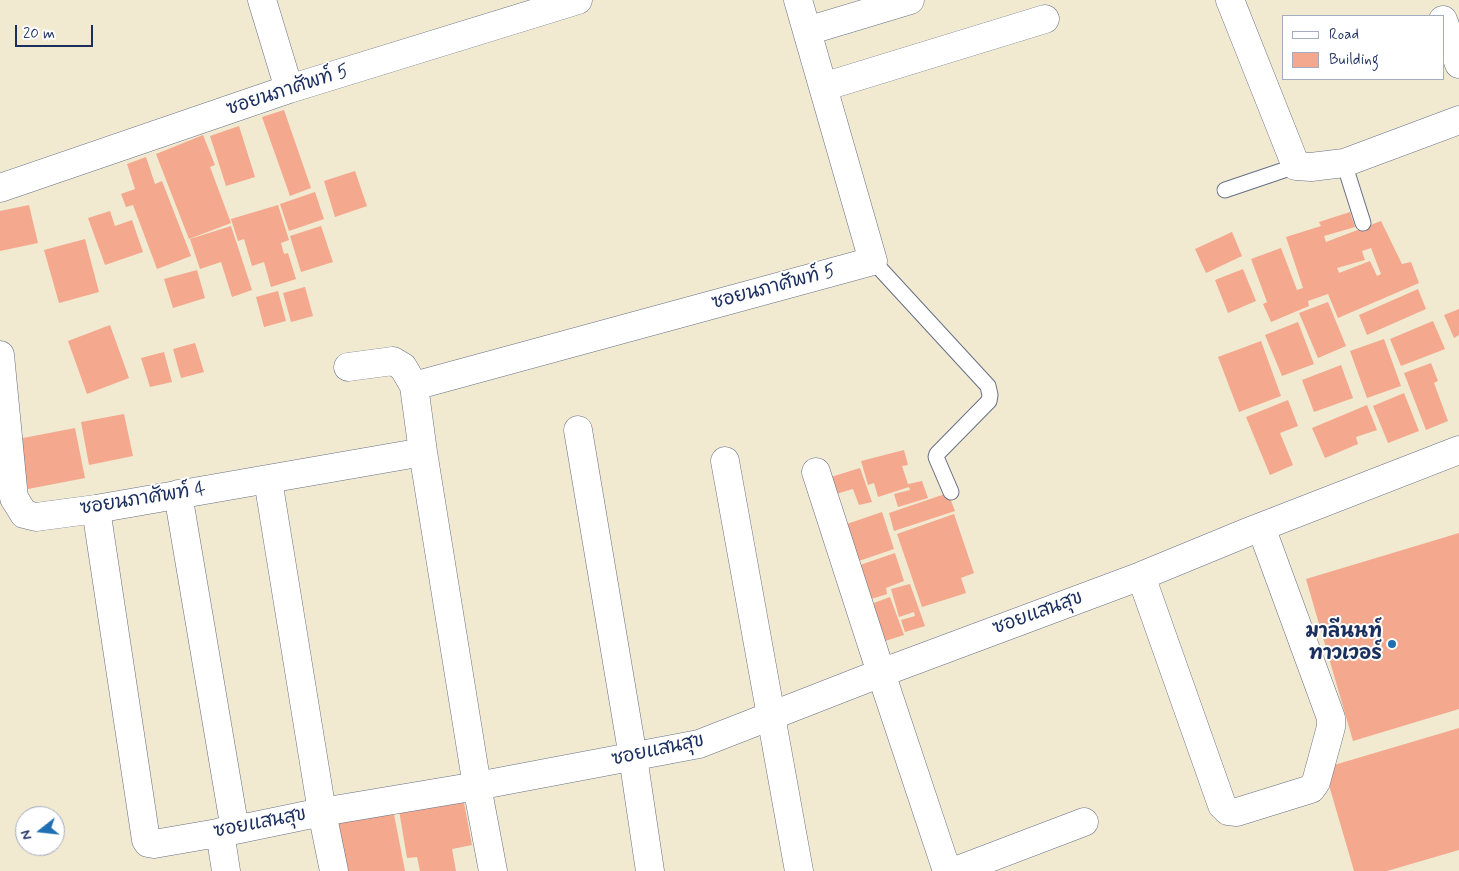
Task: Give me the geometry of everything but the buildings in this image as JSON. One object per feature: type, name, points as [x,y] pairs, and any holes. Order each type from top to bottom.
[{"type":"street","points":[[262,0],[289,89]]},
{"type":"street","name":"ซอยนภาศัพท์ 5","points":[[0,188],[289,89],[578,0]]},
{"type":"street","points":[[798,0],[873,261]]},
{"type":"street","points":[[807,31],[910,0]]},
{"type":"street","points":[[1230,0],[1296,166],[1311,167],[1344,163],[1459,120]]},
{"type":"street","points":[[1435,0],[1441,15]]},
{"type":"street","points":[[822,87],[1045,19]]},
{"type":"street","points":[[1444,23],[1459,64]]},
{"type":"street","name":"ซอยนภาศัพท์ 5","points":[[414,386],[873,261]]},
{"type":"street","name":"ซอยนภาศัพท์ 4","points":[[0,356],[14,498],[24,514],[36,517],[96,509],[423,452]]},
{"type":"street","points":[[348,367],[393,361],[403,367],[414,386],[477,786],[493,871]]},
{"type":"street","points":[[578,430],[633,757],[650,871]]},
{"type":"street","name":"ซอยแสนสุข","points":[[96,509],[146,840],[148,843],[154,844],[699,744],[881,673],[1141,576],[1459,450]]},
{"type":"street","points":[[725,461],[799,871]]},
{"type":"street","points":[[816,472],[947,871]]},
{"type":"street","points":[[268,480],[322,812],[334,871]]},
{"type":"street","points":[[178,494],[227,831],[226,871]]},
{"type":"street","points":[[1141,576],[1222,805],[1228,811],[1237,812],[1311,789],[1316,782],[1331,727],[1331,718],[1261,527]]},
{"type":"street","points":[[955,871],[1084,822]]},
{"type":"lane","points":[[1344,163],[1363,223]]},
{"type":"lane","points":[[1225,190],[1296,166]]},
{"type":"lane","points":[[873,261],[988,386],[989,401],[936,456],[951,492]]},
{"type":"place","name":"มาลีนนท์ ทาวเวอร์","points":[[1392,644]]}]
